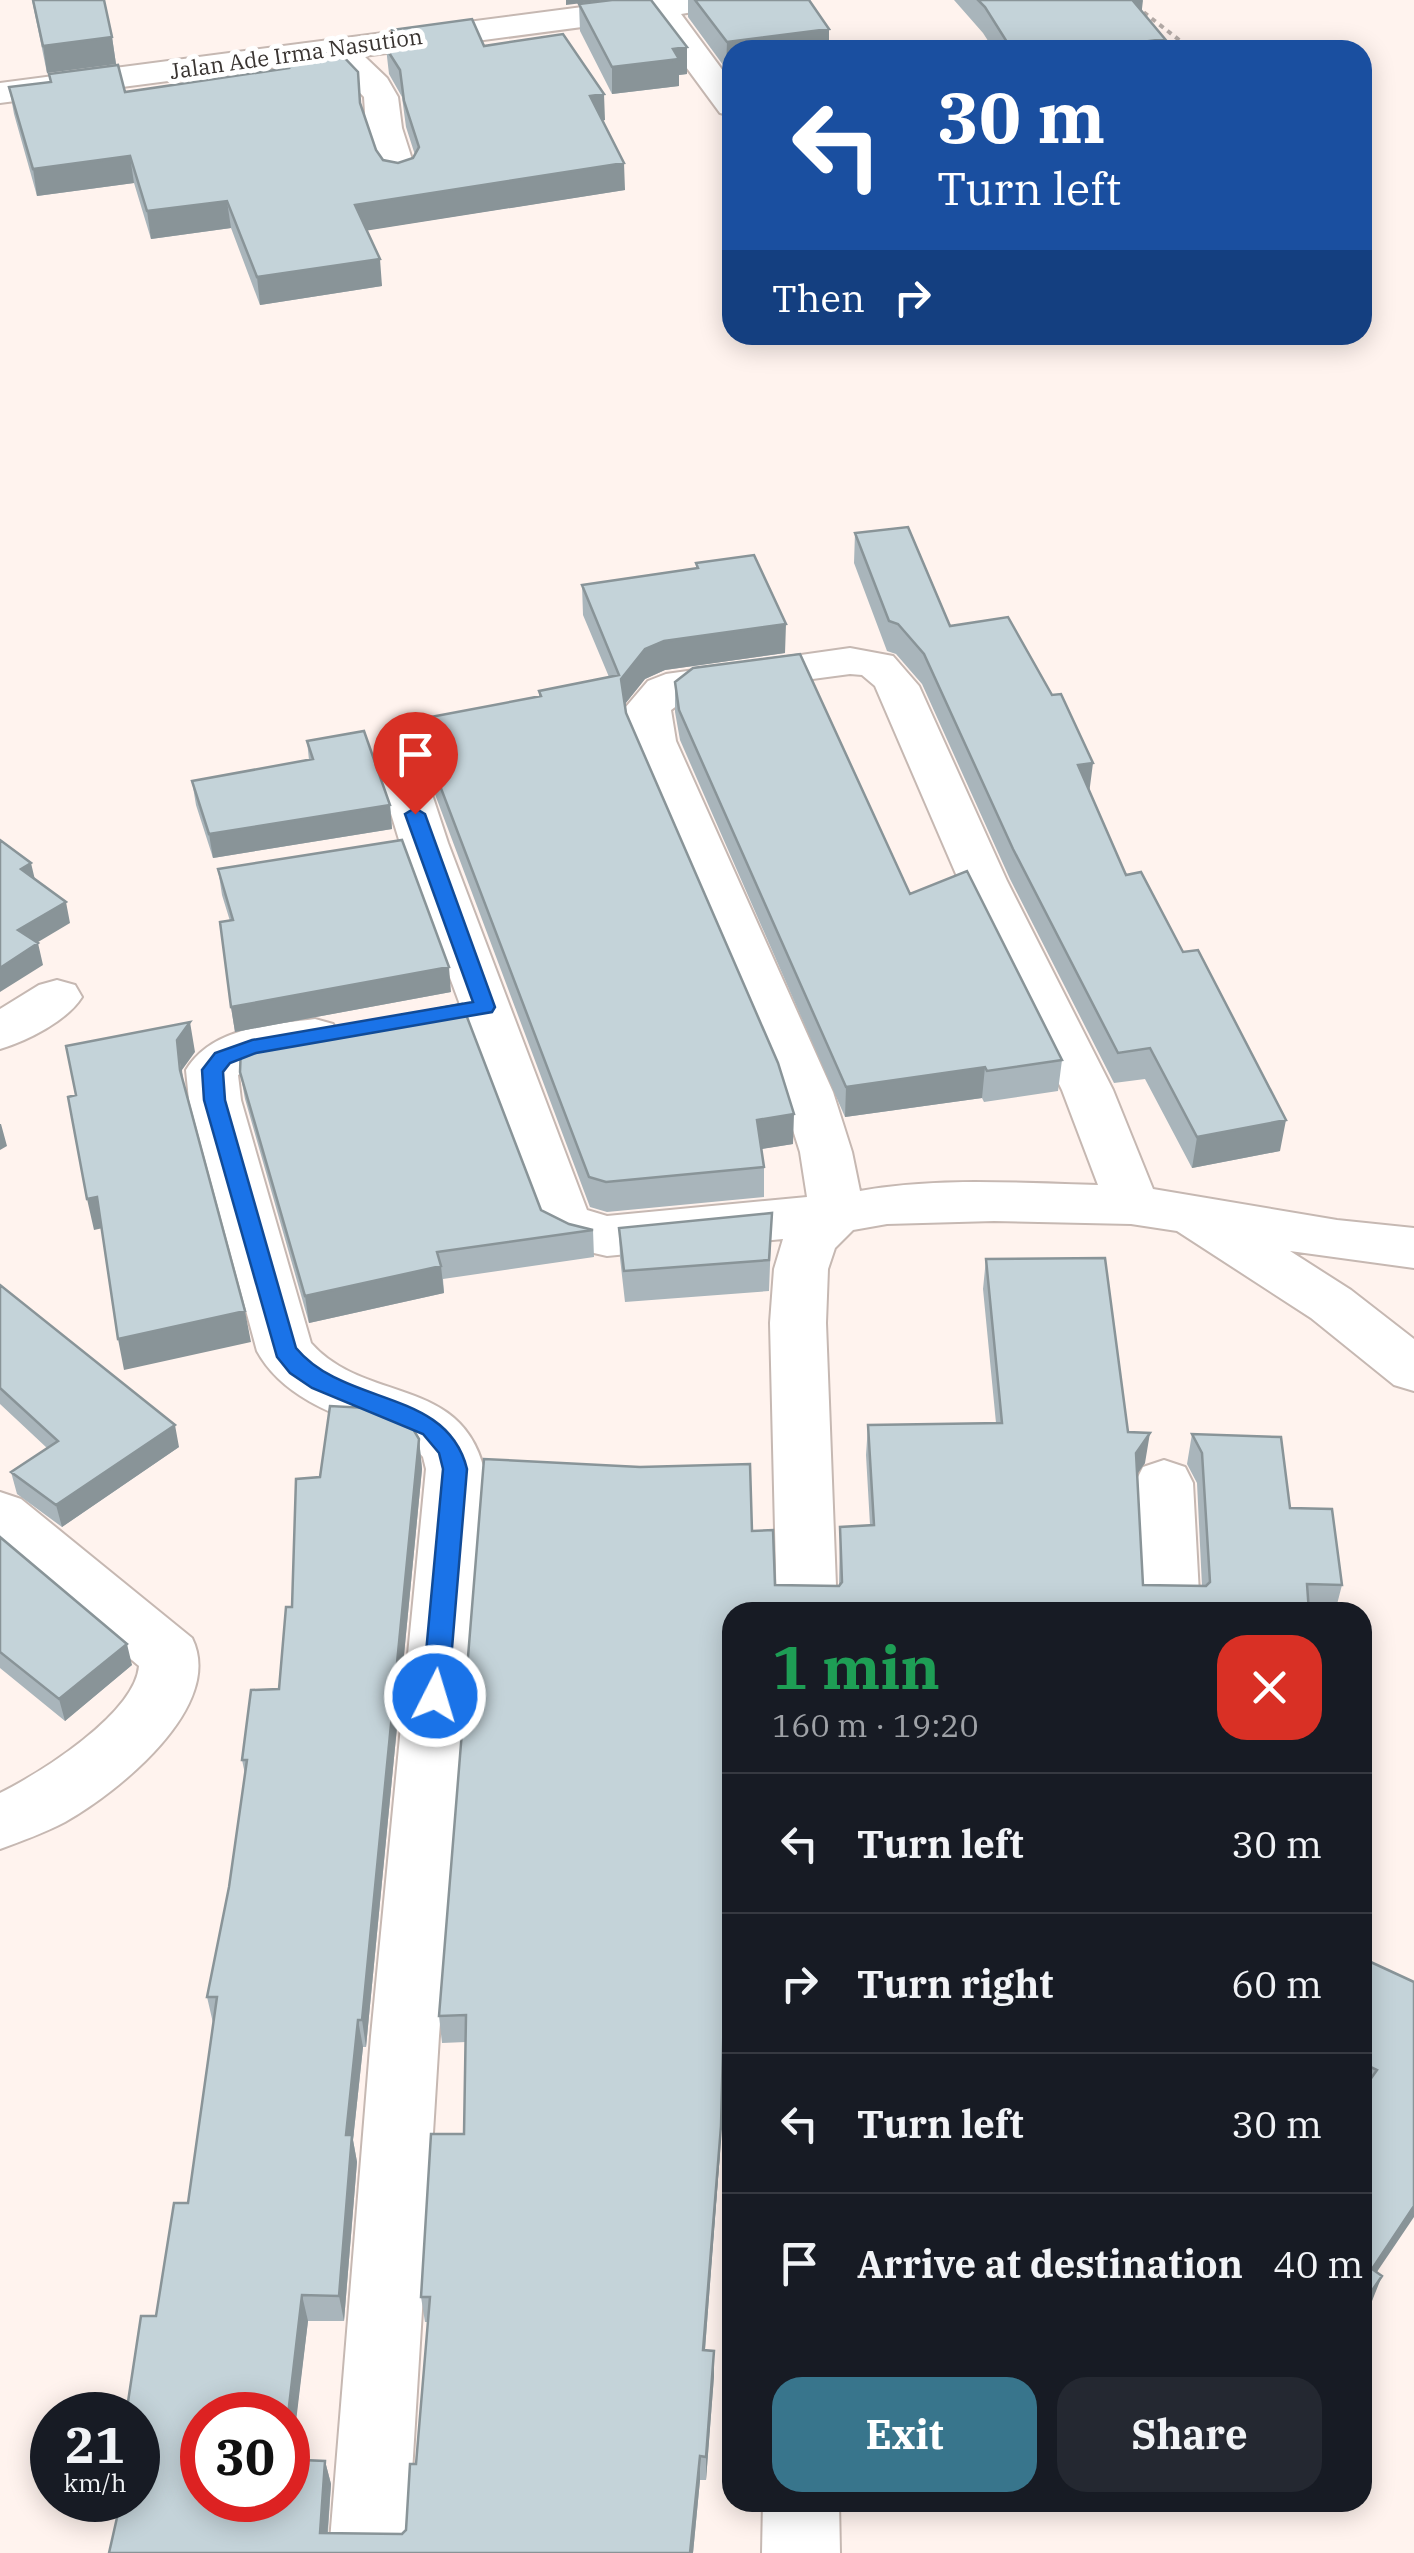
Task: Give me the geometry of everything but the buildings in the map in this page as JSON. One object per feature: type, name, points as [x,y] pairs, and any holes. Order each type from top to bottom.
[{"type":"street","name":"Jalan Ade Irma Nasution","points":[[0,93],[712,0]]},
{"type":"street","points":[[658,7],[722,93]]},
{"type":"street","points":[[335,47],[375,85],[400,175]]},
{"type":"street","points":[[837,1214],[826,1152],[807,1092],[653,741],[648,708],[664,691],[682,683],[850,661],[868,661],[889,673],[996,908],[1078,1067],[1121,1170],[1131,1205]]},
{"type":"street","points":[[397,758],[405,846],[485,1007],[560,1212],[565,1222],[576,1229],[608,1236],[927,1202],[1131,1205],[1404,1248]]},
{"type":"street","points":[[0,1032],[57,997]]},
{"type":"street","points":[[426,1018],[485,1007]]},
{"type":"street","points":[[367,1028],[252,1047],[223,1058],[212,1070],[219,1116],[285,1351],[320,1382],[432,1428],[450,1449],[455,1469],[405,2036],[368,2553]]},
{"type":"street","points":[[1190,1213],[1351,1320],[1414,1370]]},
{"type":"street","points":[[807,1602],[798,1324],[801,1269],[810,1239],[837,1214]]},
{"type":"street","points":[[1351,1320],[1345,1300],[1351,1286],[1366,1268],[1404,1248]]},
{"type":"street","points":[[1164,1483],[1170,1602]]},
{"type":"street","points":[[0,1515],[170,1656],[168,1683],[126,1737],[68,1786],[0,1820]]},
{"type":"street","points":[[800,2553],[801,2512]]},
{"type":"path","points":[[1128,0],[1179,40]]},
{"type":"route","points":[[415,814],[485,1007],[252,1047],[223,1058],[212,1070],[215,1100],[285,1351],[320,1382],[432,1428],[450,1449],[455,1469],[435,1696]]}]
